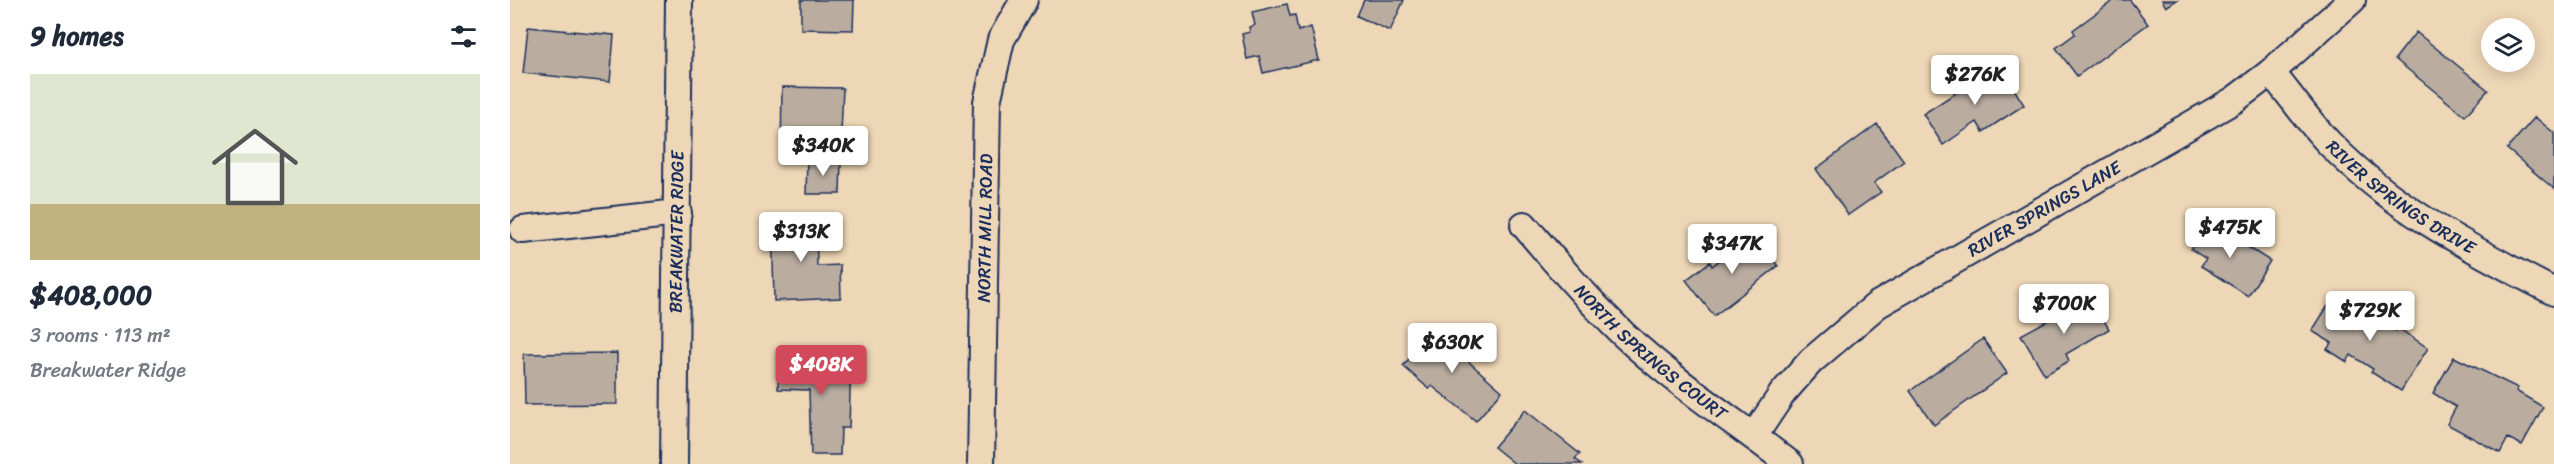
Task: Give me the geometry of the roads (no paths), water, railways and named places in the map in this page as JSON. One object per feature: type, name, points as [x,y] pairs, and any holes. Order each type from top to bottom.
[{"type":"street","name":"BREAKWATER RIDGE","points":[[674,464],[679,0]]},
{"type":"street","name":"NORTH MILL ROAD","points":[[981,464],[987,102],[1001,40],[1024,0]]},
{"type":"street","name":"RIVER SPRINGS LANE","points":[[1754,436],[1782,394],[1810,361],[1876,305],[2234,100],[2271,72],[2352,0]]},
{"type":"street","name":"RIVER SPRINGS DRIVE","points":[[2271,72],[2329,143],[2397,203],[2441,232],[2554,292]]},
{"type":"street","points":[[522,230],[678,213]]},
{"type":"street","name":"NORTH SPRINGS COURT","points":[[1524,225],[1573,283],[1624,335],[1677,380],[1790,464]]}]
